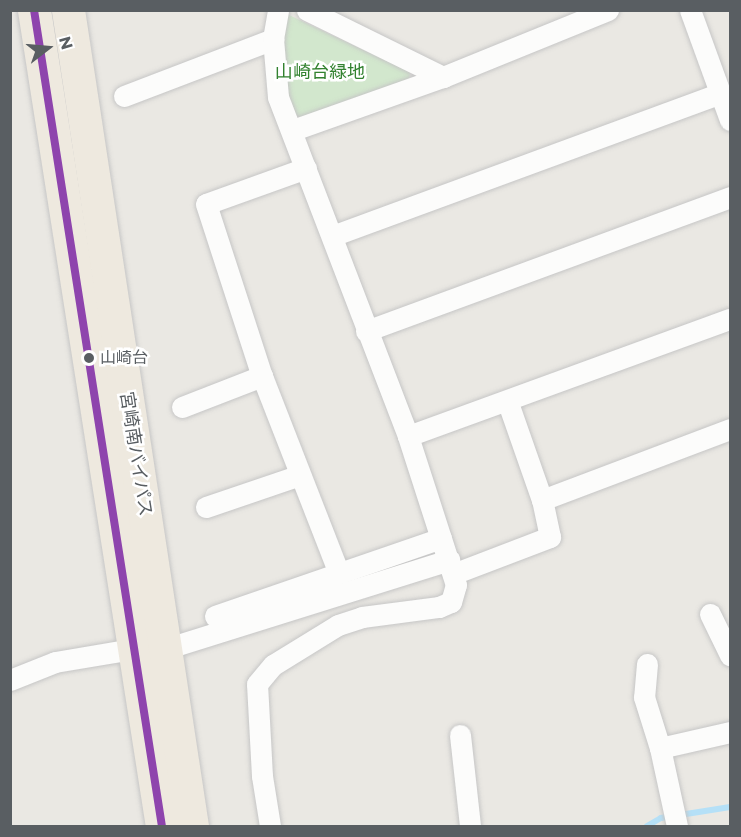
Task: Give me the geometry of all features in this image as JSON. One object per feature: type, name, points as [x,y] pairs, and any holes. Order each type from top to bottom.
[{"type":"highway","name":"宮崎南バイパス","points":[[34,10],[133,649],[167,767],[192,826]]},
{"type":"highway","name":"宮崎南バイパス","points":[[68,10],[165,649],[167,767],[162,826]]},
{"type":"street","points":[[270,826],[262,776],[256,684],[273,665],[344,622],[439,607],[451,602],[456,585],[408,436],[366,331],[293,130],[278,97],[273,39],[278,10]]},
{"type":"street","points":[[308,10],[443,77]]},
{"type":"street","points":[[690,10],[730,120]]},
{"type":"street","points":[[293,130],[443,77],[596,12]]},
{"type":"street","points":[[123,96],[273,39]]},
{"type":"street","points":[[332,236],[720,93]]},
{"type":"street","points":[[306,168],[206,204],[262,376],[338,571]]},
{"type":"street","points":[[366,331],[730,197]]},
{"type":"street","points":[[408,436],[508,403],[730,320]]},
{"type":"street","points":[[182,407],[262,376]]},
{"type":"street","points":[[165,649],[550,537],[542,500],[508,403]]},
{"type":"street","points":[[542,500],[730,429]]},
{"type":"street","points":[[207,507],[300,475]]},
{"type":"street","points":[[215,616],[338,571],[441,538]]},
{"type":"street","points":[[710,614],[730,655]]},
{"type":"street","points":[[10,680],[55,662],[133,649]]},
{"type":"street","points":[[647,664],[644,697],[660,748],[674,819]]},
{"type":"street","points":[[660,748],[730,732]]},
{"type":"street","points":[[460,735],[470,826]]},
{"type":"green space","name":"山崎台緑地","points":[[289,15],[410,72],[409,82],[306,120],[289,112],[281,22]]},
{"type":"waterway","points":[[647,826],[661,818],[730,807]]},
{"type":"transit line","points":[[34,10],[162,826]]},
{"type":"place","name":"山崎台","points":[[89,358]]}]
